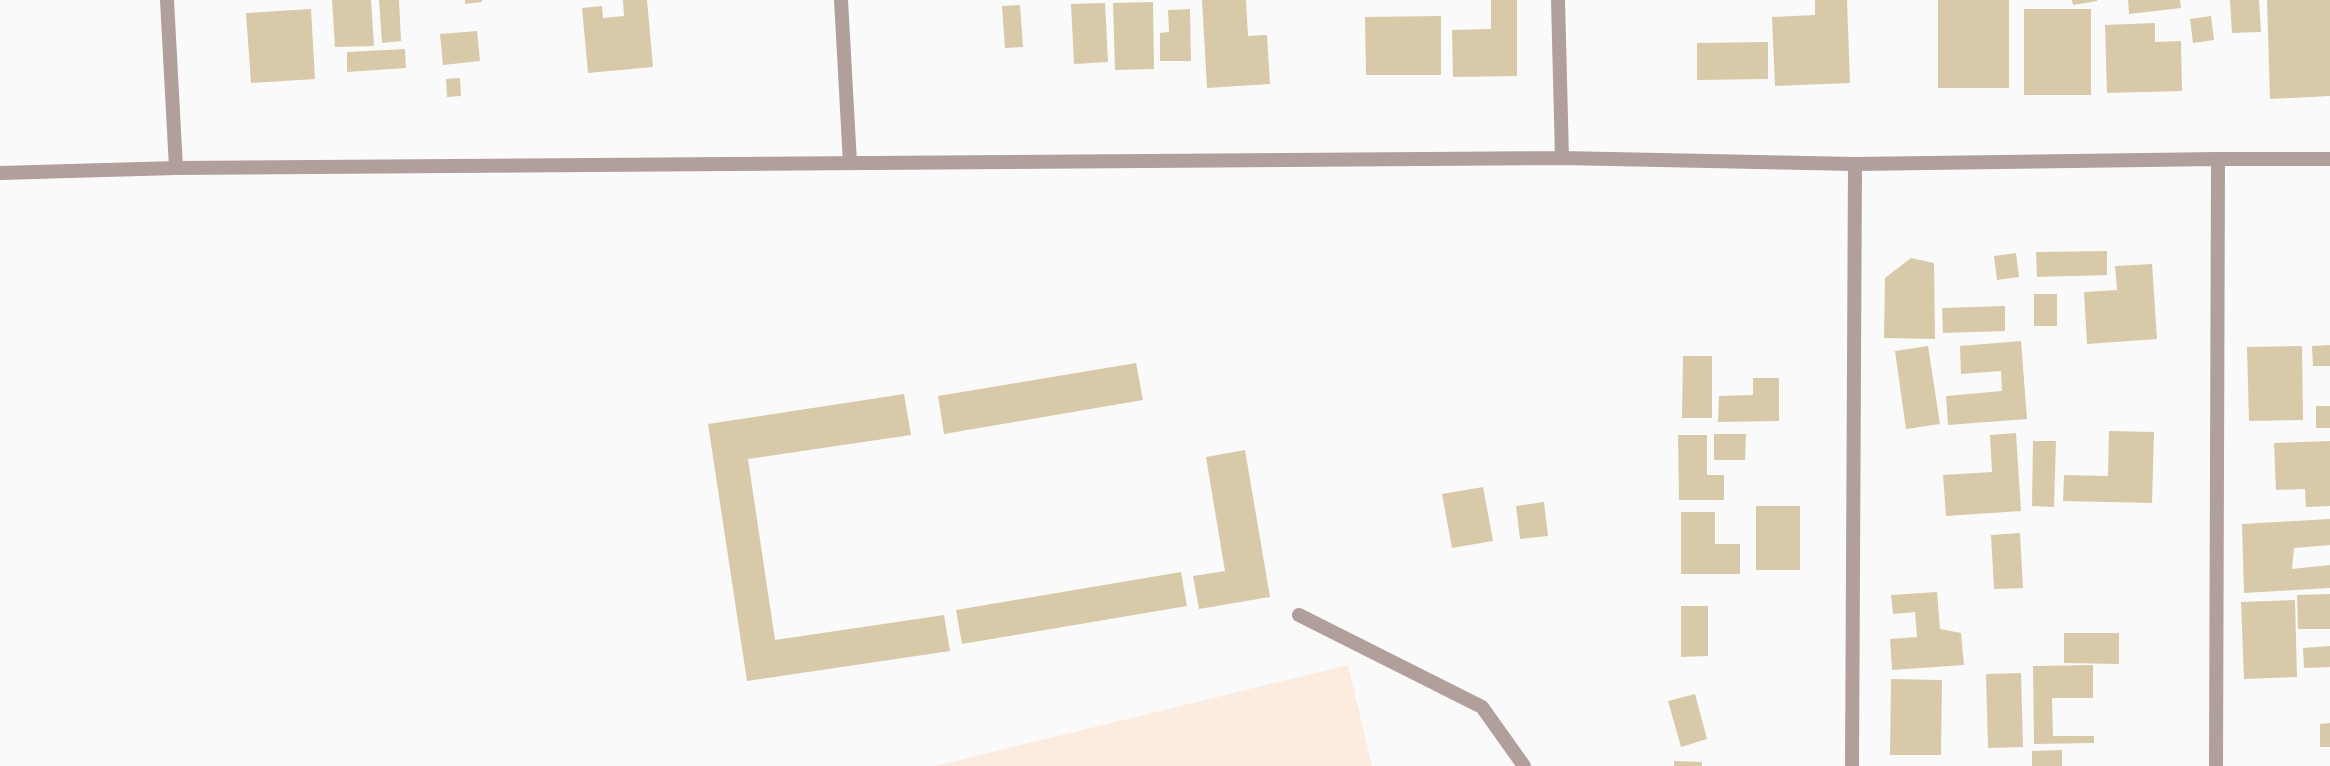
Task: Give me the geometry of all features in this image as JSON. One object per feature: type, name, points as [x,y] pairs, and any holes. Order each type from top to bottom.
[{"type":"street","points":[[166,0],[176,168]]},
{"type":"street","points":[[841,0],[850,163]]},
{"type":"street","points":[[1558,0],[1562,158]]},
{"type":"street","points":[[0,174],[176,168],[1562,158],[1855,164],[2218,158],[2330,159]]},
{"type":"street","points":[[2216,766],[2218,158]]},
{"type":"street","points":[[1852,766],[1855,164]]},
{"type":"street","points":[[1300,615],[1482,707],[1524,766]]},
{"type":"shaded area","points":[[1348,665],[1372,766],[935,766]]},
{"type":"building","points":[[332,0],[371,0],[374,46],[335,47]]},
{"type":"building","points":[[379,0],[399,0],[401,41],[382,43]]},
{"type":"building","points":[[465,0],[482,0],[482,2],[465,4]]},
{"type":"building","points":[[623,0],[647,0],[653,67],[588,73],[582,8],[602,6],[603,18],[624,16]]},
{"type":"building","points":[[1202,0],[1246,0],[1248,36],[1267,35],[1270,84],[1207,88]]},
{"type":"building","points":[[1491,0],[1517,0],[1517,76],[1453,77],[1452,30],[1491,29]]},
{"type":"building","points":[[1815,0],[1847,0],[1850,83],[1775,86],[1772,17],[1815,15]]},
{"type":"building","points":[[1938,0],[2009,0],[2009,88],[1938,88]]},
{"type":"building","points":[[2072,0],[2097,0],[2097,1],[2073,5]]},
{"type":"building","points":[[2128,0],[2180,0],[2181,8],[2129,14]]},
{"type":"building","points":[[2230,0],[2259,0],[2261,32],[2232,33]]},
{"type":"building","points":[[2267,0],[2330,0],[2330,96],[2270,99]]},
{"type":"building","points":[[1153,2],[1154,69],[1115,70],[1113,3]]},
{"type":"building","points":[[1105,3],[1108,62],[1074,64],[1071,4]]},
{"type":"building","points":[[1020,5],[1023,47],[1005,48],[1002,6]]},
{"type":"building","points":[[311,9],[315,79],[251,83],[246,13]]},
{"type":"building","points":[[1190,9],[1191,61],[1160,61],[1160,33],[1169,32],[1168,10]]},
{"type":"building","points":[[2024,9],[2091,9],[2091,95],[2024,95]]},
{"type":"building","points":[[1441,16],[1441,75],[1366,75],[1365,17]]},
{"type":"building","points":[[2211,16],[2214,40],[2193,43],[2190,19]]},
{"type":"building","points":[[2155,23],[2155,42],[2181,41],[2182,91],[2107,93],[2105,25]]},
{"type":"building","points":[[477,31],[480,61],[443,65],[440,34]]},
{"type":"building","points":[[1768,42],[1768,79],[1697,80],[1697,43]]},
{"type":"building","points":[[405,49],[406,68],[347,72],[347,52]]},
{"type":"building","points":[[460,78],[461,96],[447,97],[446,79]]},
{"type":"building","points":[[2107,251],[2107,275],[2037,277],[2036,252]]},
{"type":"building","points":[[2016,253],[2019,277],[1997,280],[1994,256]]},
{"type":"building","points":[[1911,258],[1934,263],[1935,339],[1884,338],[1885,278]]},
{"type":"building","points":[[2152,264],[2157,339],[2087,344],[2084,292],[2117,290],[2115,266]]},
{"type":"building","points":[[2034,294],[2057,294],[2057,326],[2034,326]]},
{"type":"building","points":[[2005,306],[2005,331],[1943,333],[1942,308]]},
{"type":"building","points":[[2021,341],[2027,419],[1948,425],[1946,396],[2002,391],[2001,371],[1961,374],[1960,346]]},
{"type":"building","points":[[2330,345],[2330,366],[2313,366],[2312,346]]},
{"type":"building","points":[[1928,346],[1940,424],[1906,429],[1895,351]]},
{"type":"building","points":[[2302,346],[2303,420],[2249,421],[2247,347]]},
{"type":"building","points":[[1683,356],[1712,356],[1712,418],[1682,418]]},
{"type":"building","points":[[1136,363],[1143,400],[944,434],[938,396]]},
{"type":"building","points":[[1753,378],[1779,378],[1779,421],[1718,422],[1719,396],[1753,395]]},
{"type":"building","points":[[904,394],[911,435],[748,459],[775,640],[944,615],[950,651],[747,681],[708,424]]},
{"type":"building","points":[[2316,406],[2330,406],[2330,428],[2316,428]]},
{"type":"building","points":[[2109,431],[2154,432],[2152,503],[2063,501],[2064,475],[2108,476]]},
{"type":"building","points":[[2016,433],[2021,511],[1946,516],[1943,475],[1992,472],[1990,435]]},
{"type":"building","points":[[1714,434],[1746,434],[1745,460],[1714,460]]},
{"type":"building","points":[[1678,435],[1707,435],[1707,475],[1724,475],[1724,500],[1679,500]]},
{"type":"building","points":[[2033,441],[2056,441],[2054,507],[2032,506]]},
{"type":"building","points":[[2330,441],[2330,506],[2306,507],[2305,489],[2276,490],[2274,443]]},
{"type":"building","points":[[1245,450],[1270,597],[1199,609],[1193,576],[1225,571],[1206,457]]},
{"type":"building","points":[[1483,487],[1493,541],[1452,548],[1442,494]]},
{"type":"building","points":[[1544,502],[1548,536],[1520,539],[1516,506]]},
{"type":"building","points":[[1756,506],[1800,506],[1800,570],[1756,570]]},
{"type":"building","points":[[1681,512],[1715,512],[1715,544],[1740,544],[1740,574],[1681,574]]},
{"type":"building","points":[[2330,519],[2330,545],[2294,548],[2292,569],[2330,565],[2330,588],[2244,593],[2242,524]]},
{"type":"building","points":[[2020,533],[2023,588],[1994,589],[1991,535]]},
{"type":"building","points":[[1181,572],[1187,606],[962,644],[956,610]]},
{"type":"building","points":[[1937,592],[1940,629],[1961,633],[1964,665],[1892,670],[1890,639],[1917,637],[1915,612],[1893,614],[1891,595]]},
{"type":"building","points":[[2330,594],[2330,629],[2298,629],[2297,595]]},
{"type":"building","points":[[2295,600],[2297,677],[2244,679],[2241,602]]},
{"type":"building","points":[[1681,606],[1708,606],[1708,656],[1681,657]]},
{"type":"building","points":[[2064,633],[2119,633],[2119,664],[2064,663]]},
{"type":"building","points":[[2330,646],[2330,667],[2304,668],[2303,648]]},
{"type":"building","points":[[2093,665],[2093,698],[2052,698],[2053,736],[2094,736],[2094,743],[2034,744],[2033,666]]},
{"type":"building","points":[[2021,673],[2023,747],[1988,748],[1986,674]]},
{"type":"building","points":[[1891,679],[1942,680],[1941,755],[1890,755]]},
{"type":"building","points":[[1695,694],[1707,739],[1681,747],[1668,701]]},
{"type":"building","points":[[2330,723],[2330,747],[2320,747],[2320,724]]},
{"type":"building","points":[[2062,750],[2062,766],[2032,766],[2032,751]]},
{"type":"building","points":[[1674,761],[1702,762],[1702,766],[1674,766]]}]
